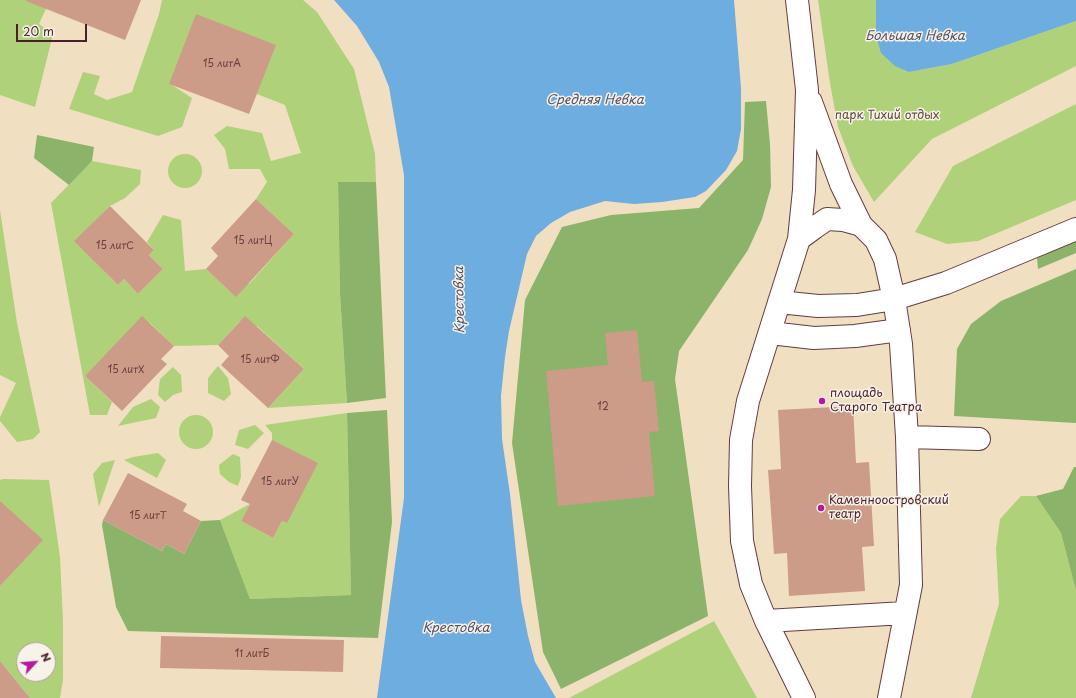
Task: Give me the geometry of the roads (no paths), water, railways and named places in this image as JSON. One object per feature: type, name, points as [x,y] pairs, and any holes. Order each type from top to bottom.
[{"type":"street","points":[[797,0],[807,90],[804,190],[799,239],[748,401],[741,440],[740,486],[744,548],[751,584],[766,621],[804,698]]},
{"type":"street","points":[[807,90],[841,184],[861,225],[876,240],[885,259],[894,299],[901,344],[907,437],[911,585],[889,698]]},
{"type":"street","points":[[799,239],[827,219],[843,220],[861,225]]},
{"type":"street","points":[[779,302],[818,306],[857,305],[894,299],[946,283],[1076,229]]},
{"type":"street","points":[[770,332],[814,338],[855,336],[899,330]]},
{"type":"street","points":[[907,437],[979,439]]},
{"type":"street","points":[[766,621],[905,613]]},
{"type":"water","points":[[334,0],[734,0],[741,88],[741,129],[737,151],[726,170],[706,191],[695,197],[662,202],[634,204],[605,201],[570,212],[551,223],[536,236],[527,254],[509,331],[505,357],[501,396],[502,439],[510,494],[521,600],[528,636],[535,662],[556,698],[377,698],[404,498],[404,175],[389,87],[379,62],[357,26]]},
{"type":"water","name":"Большая Невка","points":[[876,0],[1076,0],[1076,21],[952,64],[909,72],[895,66],[881,53],[876,35]]},
{"type":"place","name":"площадь Старого Театра","points":[[822,401]]},
{"type":"place","name":"Каменноостровский театр","points":[[821,508]]},
{"type":"water label","name":"Средняя Невка","points":[[595,100]]},
{"type":"water label","name":"Крестовка","points":[[460,300]]},
{"type":"water label","name":"Крестовка","points":[[456,628]]},
{"type":"park label","name":"парк Тихий отдых","points":[[887,116]]}]
